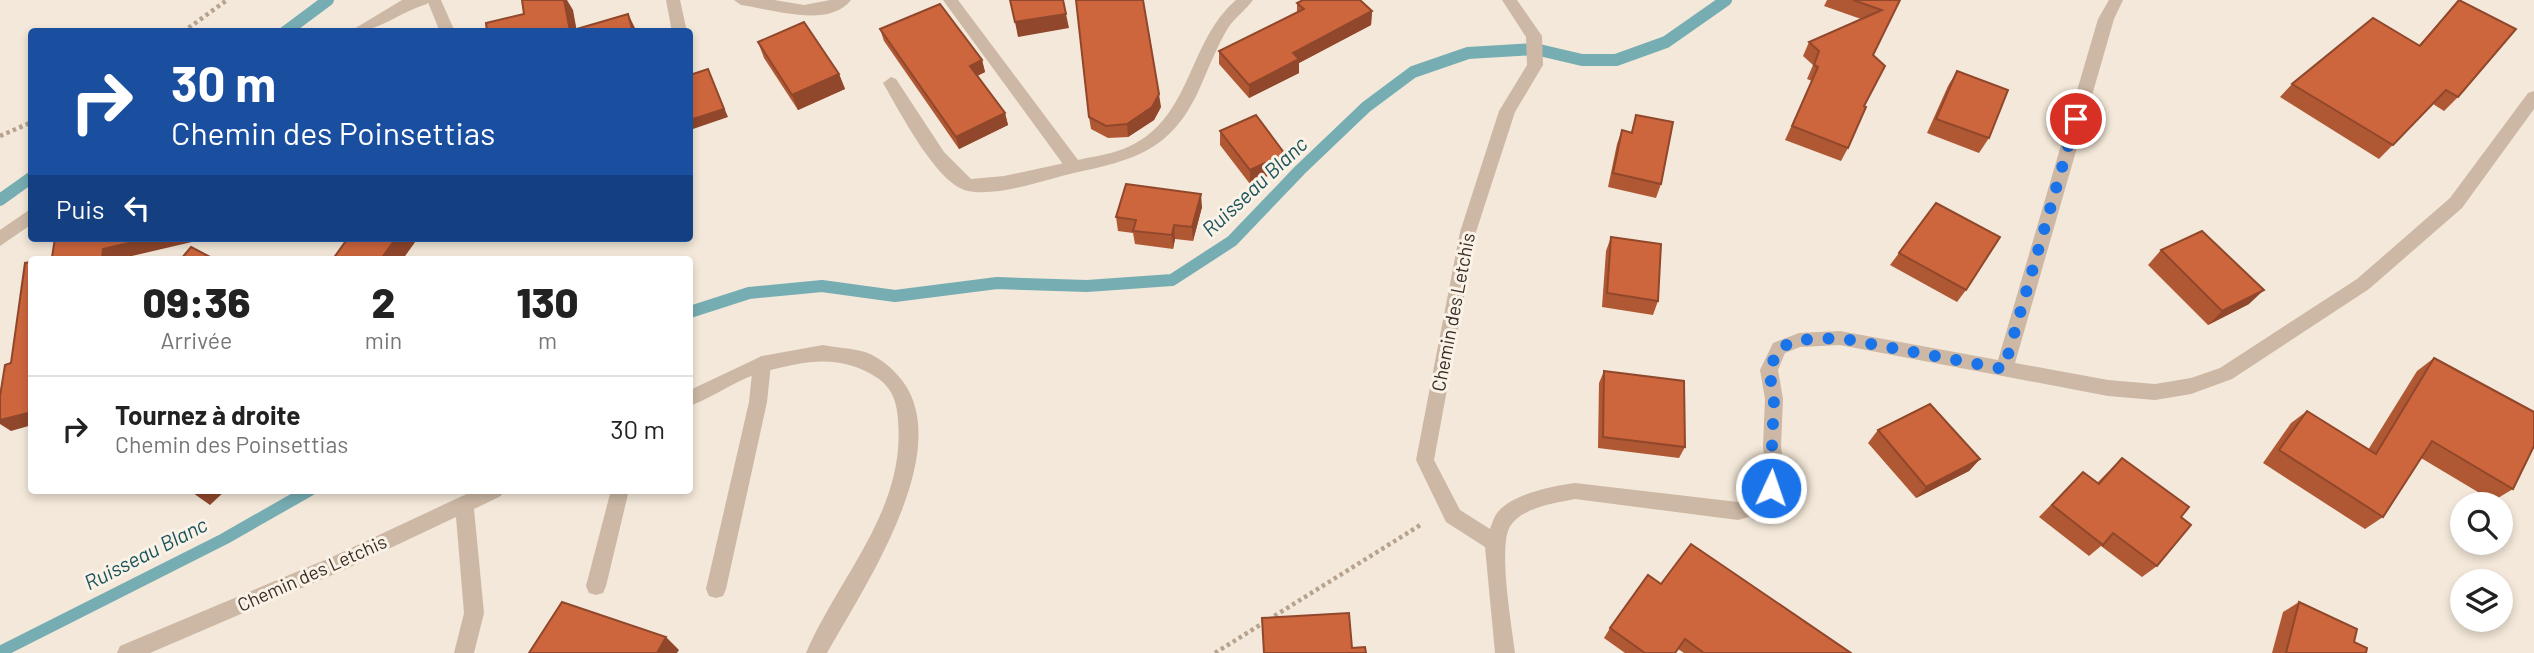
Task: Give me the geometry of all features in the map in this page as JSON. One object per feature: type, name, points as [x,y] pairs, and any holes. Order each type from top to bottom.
[{"type":"street","points":[[363,28],[403,5],[422,0]]},
{"type":"street","points":[[434,0],[446,28]]},
{"type":"street","points":[[673,0],[679,28]]},
{"type":"street","points":[[741,0],[802,12],[822,11],[844,0]]},
{"type":"street","points":[[950,0],[1074,167]]},
{"type":"street","points":[[891,83],[959,183],[979,186],[1074,167],[1136,151],[1152,142],[1175,122],[1225,20],[1246,0]]},
{"type":"street","name":"Chemin des Letchis","points":[[1453,516],[1425,460],[1468,232],[1507,111],[1535,65],[1534,36],[1509,0]]},
{"type":"street","points":[[2004,369],[2106,19],[2116,0]]},
{"type":"street","points":[[1505,653],[1494,542],[1504,518],[1525,504],[1550,495],[1575,491],[1738,511],[1763,505],[1775,472],[1772,446],[1774,399],[1769,370],[1779,348],[1799,340],[1840,338],[2108,388],[2155,391],[2191,386],[2226,374],[2363,284],[2456,203],[2534,97]]},
{"type":"street","points":[[0,239],[28,217]]},
{"type":"street","points":[[693,397],[762,364],[823,353],[863,359],[891,378],[906,401],[909,436],[902,487],[881,537],[816,653]]},
{"type":"street","points":[[716,589],[758,402],[762,364]]},
{"type":"street","name":"Chemin des Letchis","points":[[127,653],[339,563],[485,494]]},
{"type":"street","points":[[596,586],[619,494]]},
{"type":"street","points":[[464,504],[474,613],[464,653]]},
{"type":"street","points":[[1453,516],[1494,542]]},
{"type":"path","points":[[188,28],[227,0]]},
{"type":"path","points":[[0,136],[28,124]]},
{"type":"path","points":[[1215,653],[1428,521],[1453,516]]},
{"type":"building","points":[[522,0],[564,0],[569,28],[487,28],[486,23],[524,14]]},
{"type":"building","points":[[1010,0],[1063,0],[1066,14],[1015,22]]},
{"type":"building","points":[[1076,0],[1143,0],[1159,94],[1152,107],[1127,124],[1106,126],[1089,117]]},
{"type":"building","points":[[1303,0],[1360,0],[1372,11],[1293,53],[1299,59],[1249,85],[1219,51],[1304,9],[1297,3]]},
{"type":"building","points":[[1853,0],[1900,0],[1873,55],[1885,66],[1864,106],[1866,107],[1848,148],[1792,126],[1818,67],[1814,65],[1819,51],[1809,42],[1882,10]]},
{"type":"building","points":[[2459,0],[2516,29],[2458,97],[2446,90],[2393,145],[2292,84],[2373,18],[2420,46]]},
{"type":"building","points":[[940,4],[982,60],[970,66],[1005,113],[956,137],[880,29]]},
{"type":"building","points":[[628,14],[632,28],[580,28]]},
{"type":"building","points":[[804,22],[839,74],[792,95],[758,42]]},
{"type":"building","points":[[708,69],[724,109],[693,119],[693,74]]},
{"type":"building","points":[[1957,71],[2008,90],[1989,138],[1936,119]]},
{"type":"building","points":[[1256,115],[1285,154],[1250,170],[1220,131]]},
{"type":"building","points":[[1636,115],[1673,122],[1661,184],[1613,173],[1622,130],[1632,133]]},
{"type":"building","points":[[1126,184],[1201,194],[1192,227],[1174,225],[1172,235],[1133,231],[1136,220],[1116,217]]},
{"type":"building","points":[[1936,203],[2000,237],[1966,290],[1899,253]]},
{"type":"building","points":[[2202,231],[2264,290],[2222,311],[2161,250]]},
{"type":"building","points":[[1611,237],[1661,244],[1658,301],[1607,293]]},
{"type":"building","points":[[54,242],[133,242],[103,249],[102,256],[52,256]]},
{"type":"building","points":[[345,242],[393,242],[383,256],[335,256]]},
{"type":"building","points":[[191,247],[208,256],[184,256]]},
{"type":"building","points":[[25,263],[28,263],[28,413],[0,420],[0,396],[5,365],[11,363]]},
{"type":"building","points":[[2434,358],[2534,412],[2534,446],[2513,489],[2432,441],[2383,517],[2279,450],[2307,411],[2376,454]]},
{"type":"building","points":[[1604,371],[1684,381],[1685,447],[1603,437]]},
{"type":"building","points":[[1930,404],[1980,459],[1926,487],[1878,430]]},
{"type":"building","points":[[2122,458],[2189,507],[2181,517],[2191,525],[2157,566],[2113,533],[2103,545],[2052,505],[2083,472],[2099,484]]},
{"type":"building","points":[[1691,544],[1851,653],[1704,653],[1685,639],[1675,653],[1645,653],[1610,628],[1648,575],[1661,584]]},
{"type":"building","points":[[562,602],[666,637],[657,653],[529,653]]},
{"type":"building","points":[[2299,602],[2357,629],[2354,642],[2367,648],[2366,653],[2286,653]]},
{"type":"building","points":[[1349,613],[1352,648],[1365,647],[1366,653],[1264,653],[1262,618]]},
{"type":"waterway","points":[[290,28],[328,0]]},
{"type":"waterway","name":"Ruisseau Blanc","points":[[693,311],[749,293],[822,286],[895,296],[997,283],[1087,286],[1172,280],[1232,241],[1300,170],[1366,107],[1413,72],[1468,53],[1535,49],[1582,60],[1616,60],[1666,42],[1726,0]]},
{"type":"waterway","points":[[0,200],[28,180]]},
{"type":"waterway","name":"Ruisseau Blanc","points":[[0,652],[224,539],[303,494]]},
{"type":"route","points":[[1771,488],[1775,472],[1772,446],[1774,399],[1769,370],[1779,348],[1799,340],[1840,338],[2004,369],[2076,119]]}]
